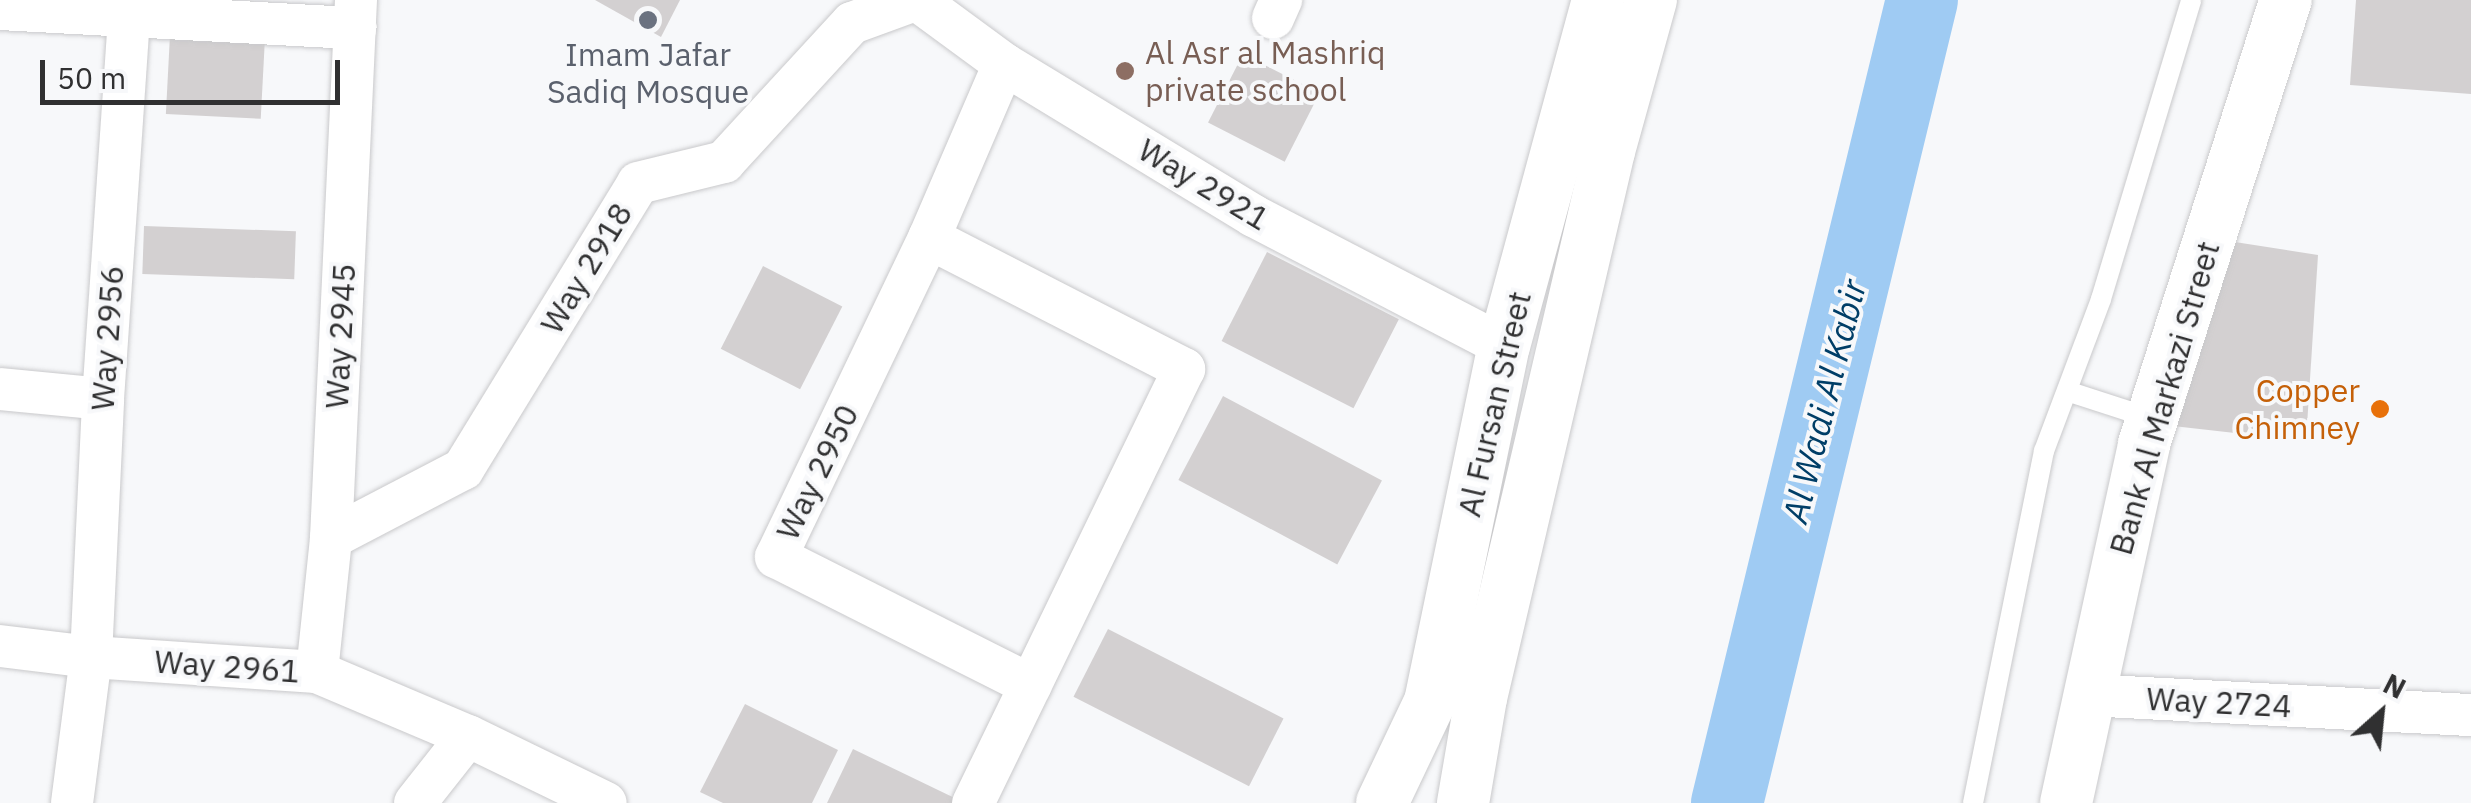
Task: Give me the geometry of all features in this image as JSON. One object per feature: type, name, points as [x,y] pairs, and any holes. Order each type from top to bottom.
[{"type":"street","name":"Way 2921","points":[[916,0],[1004,64],[1254,216],[1504,346]]},
{"type":"street","name":"Way 2918","points":[[331,538],[462,469],[638,183],[724,162],[852,23],[916,0]]},
{"type":"street","name":"Al Fursan Street","points":[[1382,803],[1430,702],[1504,346],[1598,0]]},
{"type":"street","name":"Al Fursan Street","points":[[1463,803],[1498,624],[1609,151],[1651,0]]},
{"type":"street","name":"Bank Al Markazi Street","points":[[2066,803],[2152,419],[2286,0]]},
{"type":"street","points":[[0,9],[129,19],[355,14]]},
{"type":"street","name":"Way 2945","points":[[317,672],[331,538],[355,14]]},
{"type":"street","name":"Way 2956","points":[[72,803],[91,657],[103,399],[129,19]]},
{"type":"street","name":"Way 2950","points":[[1004,64],[929,238],[776,557],[1031,685]]},
{"type":"street","points":[[929,238],[1184,368],[973,803]]},
{"type":"street","points":[[0,389],[103,399]]},
{"type":"street","name":"Way 2961","points":[[0,646],[91,657],[317,672],[468,736],[606,803]]},
{"type":"street","name":"Way 2724","points":[[2087,696],[2471,715]]},
{"type":"street","points":[[415,803],[468,736]]},
{"type":"lane","points":[[1973,803],[2044,450],[2101,299],[2191,0]]},
{"type":"lane","points":[[2066,391],[2152,419]]},
{"type":"building","name":"Imam Jafar Sadiq Mosque","points":[[595,0],[680,0],[661,37]]},
{"type":"building","points":[[2356,0],[2471,0],[2471,94],[2350,85]]},
{"type":"building","points":[[170,35],[265,40],[261,119],[166,114]]},
{"type":"building","points":[[1243,54],[1320,93],[1285,162],[1208,123]]},
{"type":"building","points":[[144,226],[296,231],[294,279],[142,274]]},
{"type":"building","points":[[2222,240],[2318,255],[2306,441],[2173,426]]},
{"type":"building","points":[[1267,252],[1399,319],[1353,408],[1222,341]]},
{"type":"building","points":[[763,266],[842,306],[800,389],[721,349]]},
{"type":"building","points":[[1223,396],[1382,481],[1337,564],[1178,480]]},
{"type":"building","points":[[1108,629],[1284,718],[1249,786],[1073,697]]},
{"type":"building","points":[[745,704],[838,750],[812,803],[723,803],[700,792]]},
{"type":"building","points":[[853,749],[965,803],[827,803]]},
{"type":"waterway","name":"Al Wadi Al Kabir","points":[[1727,803],[1922,0]]},
{"type":"place","name":"Imam Jafar Sadiq Mosque","points":[[648,20]]},
{"type":"place","name":"Al Asr al Mashriq private school","points":[[1125,71]]},
{"type":"place","name":"Copper Chimney","points":[[2380,409]]}]
